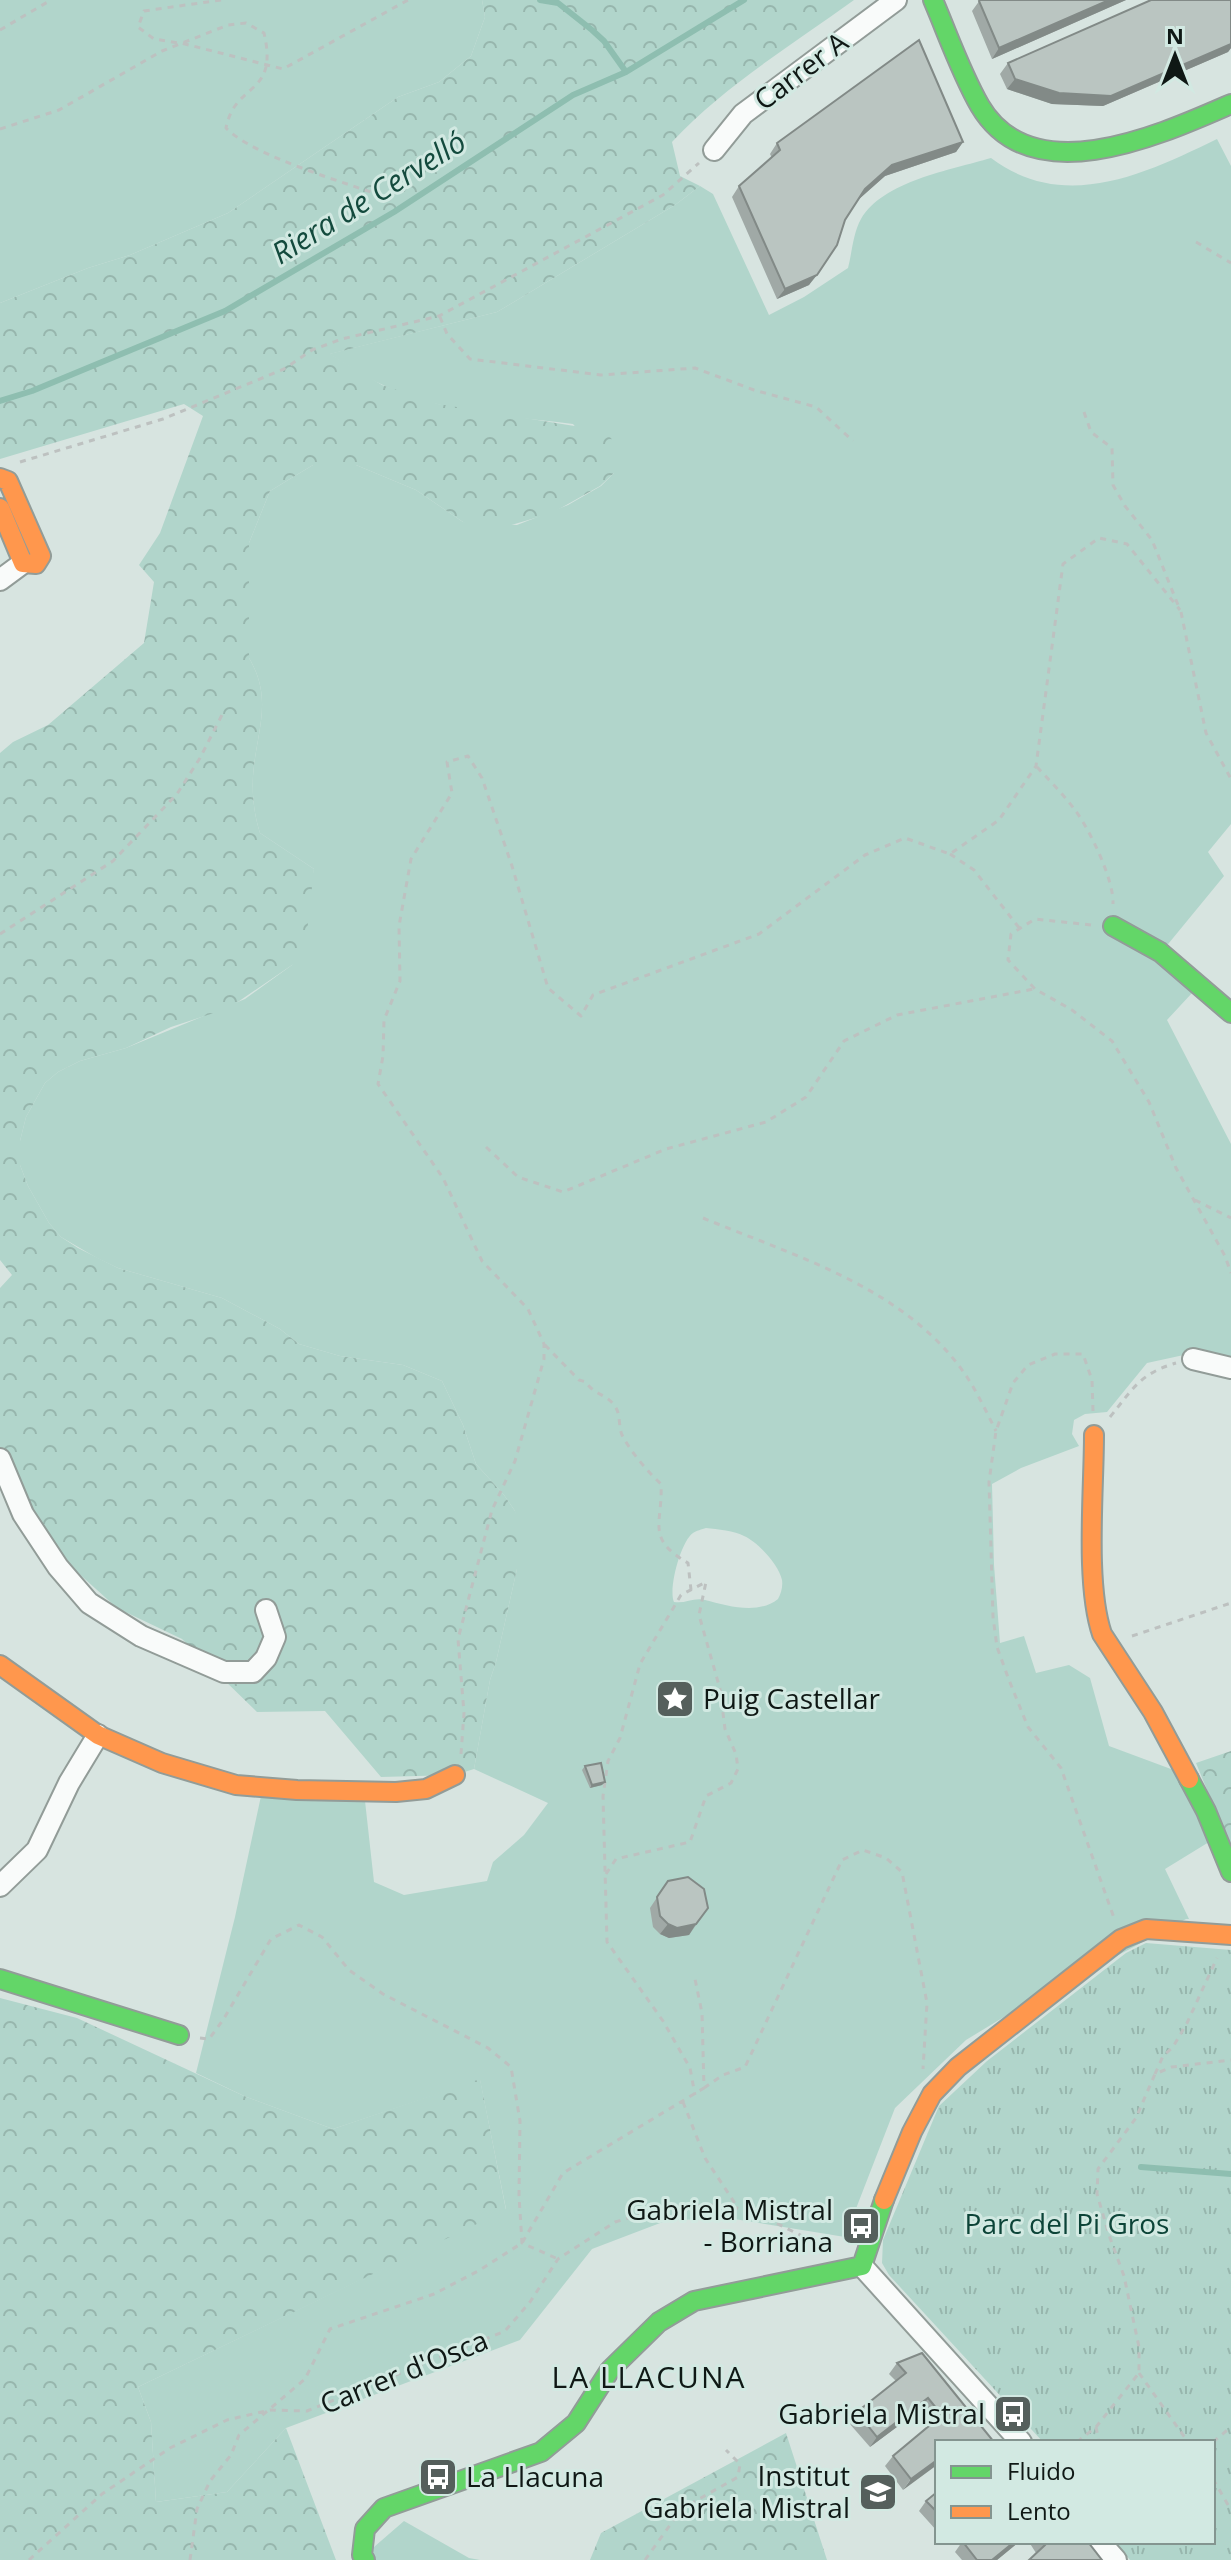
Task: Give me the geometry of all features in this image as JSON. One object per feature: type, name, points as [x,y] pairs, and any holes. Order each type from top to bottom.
[{"type":"street","name":"Carrer A","points":[[714,150],[743,114],[896,0]]},
{"type":"street","points":[[933,0],[981,108],[989,120],[1017,141],[1066,152],[1118,148],[1143,141],[1231,104]]},
{"type":"street","points":[[0,580],[23,563],[36,564],[41,556],[6,473]]},
{"type":"street","points":[[0,508],[23,563]]},
{"type":"street","points":[[1113,926],[1160,952],[1231,1013]]},
{"type":"street","points":[[1193,1359],[1231,1368]]},
{"type":"street","points":[[1094,1435],[1093,1560],[1098,1622],[1153,1712],[1206,1811],[1231,1872]]},
{"type":"street","points":[[0,1459],[23,1514],[58,1567],[89,1603],[141,1636],[224,1672],[253,1672],[266,1658],[275,1637],[266,1610]]},
{"type":"street","points":[[0,1665],[98,1735],[162,1763],[236,1785],[396,1792],[426,1789],[455,1775]]},
{"type":"street","points":[[0,1886],[37,1850],[69,1783],[98,1735]]},
{"type":"street","points":[[862,2266],[873,2228],[912,2132],[932,2094],[958,2067],[1121,1939],[1146,1929],[1228,1935]]},
{"type":"street","points":[[0,1979],[179,2035]]},
{"type":"street","points":[[862,2266],[1019,2440]]},
{"type":"street","points":[[365,2560],[362,2555],[365,2529],[384,2508],[541,2452],[576,2423],[610,2370],[620,2360],[659,2322],[694,2301],[862,2266]]},
{"type":"street","points":[[1102,2544],[1116,2560]]},
{"type":"path","points":[[0,30],[51,0]]},
{"type":"path","points":[[221,0],[144,11],[138,27],[154,39],[283,69],[408,0]]},
{"type":"path","points":[[0,129],[59,110],[162,51],[228,25],[246,23],[264,33],[267,65],[259,85],[229,112],[226,128],[236,139],[270,154],[391,199]]},
{"type":"path","points":[[6,473],[24,459],[163,419],[284,369],[312,350],[342,339],[439,316],[663,195],[714,150]]},
{"type":"path","points":[[1196,242],[1231,263]]},
{"type":"path","points":[[439,316],[447,334],[470,359],[601,375],[695,368],[754,390],[816,407],[853,441]]},
{"type":"path","points":[[1084,412],[1091,432],[1112,448],[1113,485],[1152,540],[1180,610],[1206,733],[1231,779]]},
{"type":"path","points":[[950,854],[999,820],[1036,766],[1063,564],[1099,538],[1127,544],[1180,610]]},
{"type":"path","points":[[0,934],[113,861],[177,794],[223,713]]},
{"type":"path","points":[[691,1590],[688,1563],[672,1554],[663,1544],[657,1516],[661,1484],[631,1449],[621,1432],[617,1408],[606,1396],[579,1380],[544,1344],[528,1309],[482,1261],[443,1178],[378,1084],[384,1020],[400,981],[399,926],[411,859],[452,793],[447,762],[468,756],[482,778],[548,988],[581,1016],[593,995],[759,934],[865,855],[905,838],[950,854],[974,870],[1020,929]]},
{"type":"path","points":[[1036,766],[1077,812],[1100,859],[1113,895],[1113,926],[1035,919],[1011,934],[1008,960],[1035,989],[1072,1010],[1112,1041],[1149,1102],[1176,1168],[1231,1273]]},
{"type":"path","points":[[486,1147],[518,1177],[563,1192],[666,1149],[766,1122],[806,1097],[844,1041],[897,1015],[1035,989]]},
{"type":"path","points":[[1195,1200],[1231,1218]]},
{"type":"path","points":[[703,1218],[838,1274],[886,1299],[938,1341],[948,1353],[967,1377],[996,1431]]},
{"type":"path","points":[[455,1775],[463,1746],[464,1713],[458,1639],[492,1510],[515,1461],[544,1359],[544,1344]]},
{"type":"path","points":[[1094,1435],[1092,1380],[1083,1354],[1055,1354],[1028,1365],[1013,1383],[996,1431],[989,1482],[989,1543],[997,1647],[1028,1727],[1061,1768],[1121,1939]]},
{"type":"path","points":[[1094,1435],[1138,1382],[1152,1370],[1193,1359]]},
{"type":"path","points":[[606,1874],[616,1859],[690,1842],[706,1796],[731,1783],[738,1769],[736,1754],[725,1729],[720,1689],[699,1615],[706,1582],[681,1595],[640,1664],[620,1738],[608,1761],[603,1796],[607,1942],[663,2021],[690,2068],[695,2095]]},
{"type":"path","points":[[1122,1640],[1231,1603]]},
{"type":"path","points":[[190,2560],[197,2509],[210,2481],[231,2455],[239,2435],[305,2379],[330,2329],[434,2294],[522,2243],[563,2173],[695,2095],[723,2075],[745,2067],[842,1860],[863,1850],[886,1858],[902,1872],[927,2003],[922,2065],[926,2084],[932,2094]]},
{"type":"path","points":[[179,2035],[209,2039],[271,1939],[299,1925],[322,1937],[349,1970],[411,2009],[488,2048],[511,2067],[520,2121],[522,2243]]},
{"type":"path","points":[[1187,2440],[1139,2373],[1139,2347],[1124,2276],[1097,2194],[1098,2169],[1136,2118],[1163,2056],[1173,2047],[1187,2023],[1228,1935]]},
{"type":"path","points":[[695,1979],[702,2013],[704,2088]]},
{"type":"path","points":[[1155,2074],[1172,2067],[1231,2060]]},
{"type":"path","points":[[683,2102],[705,2158],[738,2208]]},
{"type":"path","name":"Carrer d'Osca","points":[[29,2560],[102,2494],[170,2448],[227,2420],[270,2410],[307,2411],[505,2331],[530,2302],[558,2259],[615,2222],[671,2206],[718,2205],[750,2210],[827,2248]]},
{"type":"path","points":[[522,2243],[558,2259]]},
{"type":"path","points":[[1080,2440],[1096,2427],[1139,2373]]},
{"type":"path","points":[[1096,2427],[1099,2440]]},
{"type":"path","points":[[1215,2440],[1231,2427]]},
{"type":"path","points":[[645,2560],[678,2514],[738,2477],[740,2464],[726,2450]]},
{"type":"path","points":[[1215,2482],[1231,2510]]},
{"type":"green space","points":[[0,0],[482,0],[485,17],[471,56],[439,82],[398,97],[228,213],[130,255],[0,303]]},
{"type":"green space","points":[[482,0],[854,0],[736,84],[672,142],[680,176],[700,186],[675,205],[497,312],[330,354],[382,385],[438,404],[593,429],[611,438],[620,456],[614,473],[600,486],[552,513],[498,529],[479,529],[463,522],[416,490],[356,465],[313,465],[270,491],[249,543],[249,658],[261,688],[262,702],[253,798],[260,833],[314,869],[305,951],[292,965],[229,1008],[171,1027],[126,1048],[80,1061],[58,1072],[45,1083],[26,1117],[20,1141],[20,1165],[28,1186],[49,1223],[61,1237],[78,1248],[118,1268],[222,1298],[280,1329],[299,1344],[340,1356],[403,1365],[442,1381],[463,1425],[476,1464],[515,1511],[520,1530],[517,1569],[490,1680],[474,1769],[455,1775],[381,1777],[325,1711],[257,1712],[182,1639],[117,1608],[76,1571],[40,1525],[0,1450],[0,1288],[12,1275],[0,1260],[0,753],[13,742],[48,725],[144,643],[154,582],[139,565],[160,533],[203,416],[184,404],[0,459],[0,303],[130,255],[228,213],[398,97],[439,82],[471,56],[485,17]]},
{"type":"green space","points":[[1217,139],[1231,166],[1231,824],[1208,852],[1224,876],[1155,960],[1192,993],[1167,1020],[1231,1144],[1231,1360],[1193,1353],[1147,1363],[1107,1412],[1085,1414],[1074,1420],[1072,1434],[1079,1446],[1021,1468],[992,1484],[1000,1643],[1024,1636],[1036,1673],[1069,1665],[1090,1678],[1109,1746],[1179,1772],[1209,1842],[1165,1869],[1189,1919],[1017,2009],[966,2040],[895,2108],[845,2237],[734,2219],[668,2220],[592,2249],[520,2340],[286,2428],[227,2492],[156,2502],[151,2422],[138,2387],[506,2209],[480,2080],[333,2129],[244,2096],[196,2073],[261,1796],[365,1801],[374,1882],[404,1895],[487,1881],[493,1862],[524,1835],[548,1803],[474,1769],[490,1680],[517,1569],[515,1511],[476,1464],[463,1425],[442,1381],[403,1365],[340,1356],[299,1344],[280,1329],[222,1298],[118,1268],[97,1258],[61,1237],[49,1223],[20,1165],[20,1141],[26,1117],[45,1083],[58,1072],[245,999],[292,965],[314,869],[260,833],[253,791],[262,702],[261,688],[249,658],[249,543],[270,491],[313,465],[356,465],[416,490],[463,522],[517,525],[568,505],[601,486],[614,473],[573,424],[476,412],[429,402],[376,382],[329,354],[497,312],[675,205],[700,186],[713,194],[769,315],[804,297],[848,268],[861,219],[871,206],[901,186],[991,158],[1019,174],[1047,183],[1076,185],[1104,182],[1162,164]],"holes":[[[706,1528],[740,1534],[761,1549],[780,1574],[782,1585],[778,1599],[752,1608],[701,1599],[674,1602],[674,1577],[684,1545],[693,1533]]]},
{"type":"green space","points":[[1231,1751],[1231,1848],[1196,1763]]},
{"type":"green space","name":"Parc del Pi Gros","points":[[1146,1943],[1231,1950],[1231,2560],[1130,2560],[1117,2544],[1215,2544],[1215,2440],[1041,2440],[889,2275],[882,2263],[883,2240],[939,2106],[987,2061],[1126,1953]]},
{"type":"green space","points":[[0,1998],[77,2018],[244,2096],[333,2129],[480,2079],[506,2210],[138,2387],[151,2422],[156,2502],[227,2492],[286,2428],[336,2560],[0,2560]]},
{"type":"green space","points":[[786,2433],[827,2560],[590,2560],[601,2533]]},
{"type":"green space","points":[[404,2521],[469,2558],[480,2560],[359,2560]]},
{"type":"building","points":[[980,0],[1109,0],[999,48]]},
{"type":"building","points":[[1151,0],[1231,0],[1231,44],[1111,96],[1059,93],[1015,79],[1008,63]]},
{"type":"building","points":[[919,40],[963,142],[892,165],[865,189],[845,220],[837,245],[817,275],[785,289],[739,186],[780,150],[777,143]]},
{"type":"building","points":[[601,1763],[605,1782],[592,1785],[585,1766]]},
{"type":"building","points":[[688,1877],[704,1889],[708,1908],[696,1924],[677,1928],[660,1916],[657,1897],[668,1881]]},
{"type":"building","points":[[922,2353],[992,2440],[935,2440],[935,2461],[911,2479],[893,2456],[942,2415],[928,2398],[877,2437],[857,2412],[906,2373],[897,2363]]},
{"type":"building","points":[[935,2494],[935,2510],[926,2501]]},
{"type":"building","points":[[965,2544],[1012,2544],[992,2560],[977,2560]]},
{"type":"building","points":[[1090,2544],[1102,2560],[1029,2560],[1045,2545]]},
{"type":"waterway","points":[[540,0],[558,3],[592,30],[604,41],[626,72]]},
{"type":"waterway","name":"Riera de Cervelló","points":[[0,401],[32,391],[225,311],[394,212],[573,95],[626,72],[744,0]]},
{"type":"waterway","points":[[1141,2167],[1231,2174]]},
{"type":"traffic: fast","points":[[933,0],[980,106],[1003,132],[1031,147],[1064,152],[1099,149],[1135,141],[1231,104]]},
{"type":"traffic: fast","points":[[1113,926],[1160,952],[1231,1013]]},
{"type":"traffic: fast","points":[[1189,1779],[1231,1872]]},
{"type":"traffic: fast","points":[[0,1979],[179,2035]]},
{"type":"traffic: fast","points":[[365,2560],[362,2555],[365,2529],[384,2508],[541,2452],[576,2423],[610,2370],[659,2322],[694,2301],[862,2266],[884,2200]]},
{"type":"traffic: slow","points":[[0,478],[8,481],[41,556],[36,564],[23,563],[0,508]]},
{"type":"traffic: slow","points":[[1094,1435],[1092,1564],[1102,1634],[1153,1712],[1189,1779]]},
{"type":"traffic: slow","points":[[0,1665],[98,1735],[162,1763],[236,1785],[396,1792],[426,1789],[455,1775]]},
{"type":"traffic: slow","points":[[884,2200],[912,2132],[932,2094],[958,2067],[1121,1939],[1146,1929],[1231,1935]]},
{"type":"place","name":"Puig Castellar","points":[[675,1699]]},
{"type":"place","name":"Gabriela Mistral - Borriana","points":[[861,2226]]},
{"type":"place","name":"Gabriela Mistral","points":[[1013,2414]]},
{"type":"place","name":"La Llacuna","points":[[438,2477]]},
{"type":"place","name":"Institut Gabriela Mistral","points":[[878,2492]]},
{"type":"district","name":"LA LLACUNA","points":[[649,2378]]}]
